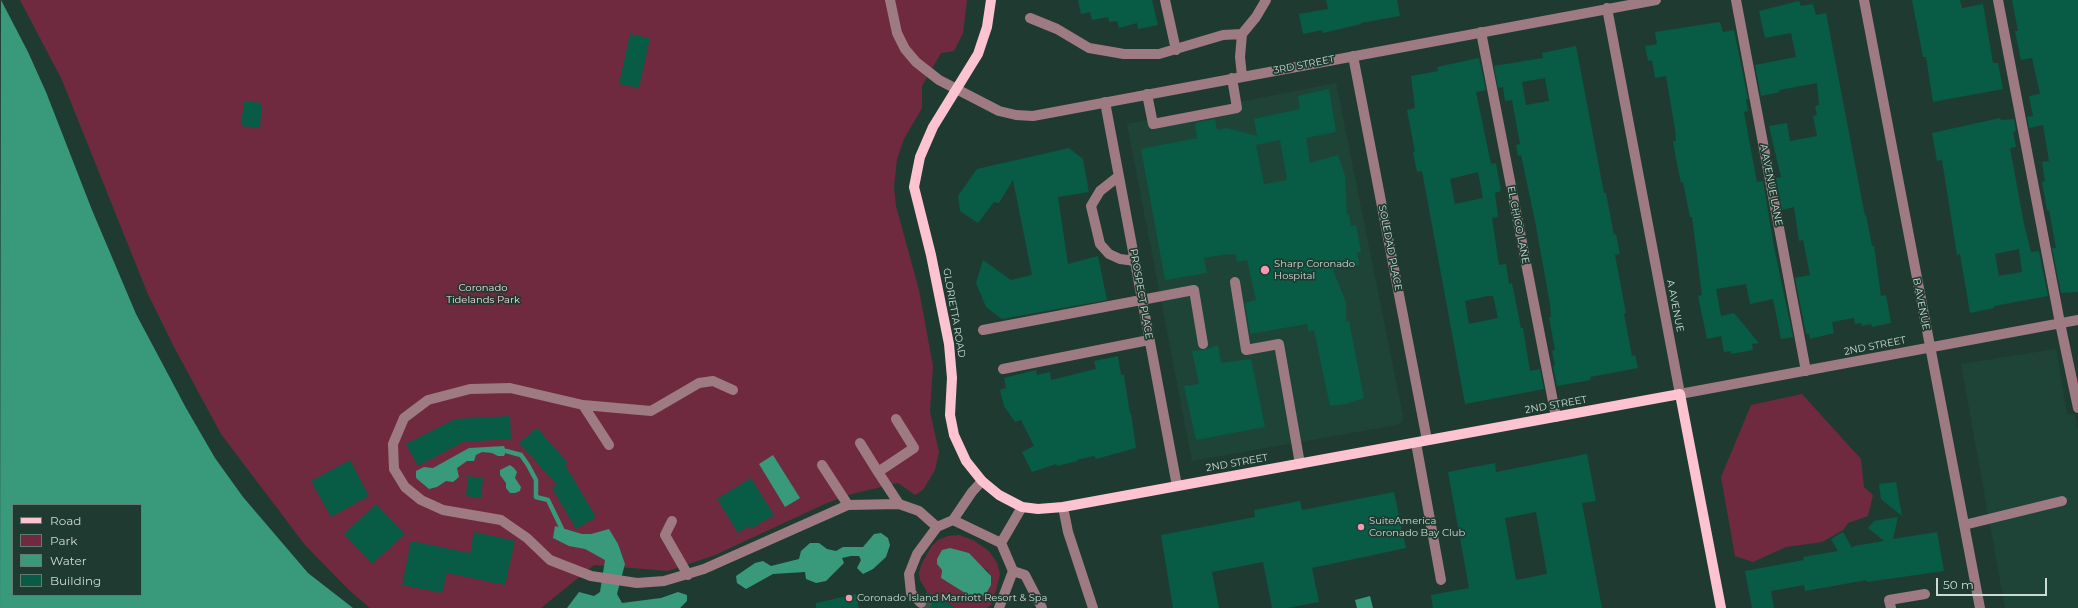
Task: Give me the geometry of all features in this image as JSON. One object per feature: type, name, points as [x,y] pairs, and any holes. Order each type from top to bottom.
[{"type":"main road","name":"GLORIETTA ROAD","points":[[991,0],[987,27],[978,54],[933,127],[920,157],[914,187],[931,255],[949,344],[952,378],[950,415],[954,435],[966,461],[982,481],[999,495],[1022,507],[1038,509]]},
{"type":"main road","name":"2ND STREET","points":[[1038,509],[1063,507],[1680,394]]},
{"type":"main road","name":"A AVENUE","points":[[1680,394],[1721,608]]},
{"type":"street","name":"3RD STREET","points":[[890,0],[897,33],[905,49],[916,62],[939,80],[999,111],[1016,115],[1033,116],[1656,0]]},
{"type":"street","points":[[1165,0],[1176,50]]},
{"type":"street","points":[[1242,76],[1240,57],[1242,34],[1256,17],[1266,0]]},
{"type":"street","name":"A AVENUE LANE","points":[[1736,0],[1806,371]]},
{"type":"street","name":"B AVENUE","points":[[1864,0],[1929,348],[1980,608]]},
{"type":"street","points":[[1998,0],[2060,323],[2078,408]]},
{"type":"street","name":"A AVENUE","points":[[1607,8],[1680,394]]},
{"type":"street","points":[[1030,18],[1057,29],[1089,48],[1124,54],[1158,54],[1176,50],[1223,35],[1242,34]]},
{"type":"street","name":"EL CHICO LANE","points":[[1481,32],[1556,417]]},
{"type":"street","name":"SOLEDAD PLACE","points":[[1353,56],[1427,440]]},
{"type":"street","points":[[1147,94],[1153,124],[1237,108],[1232,78]]},
{"type":"street","name":"PROSPECT PLACE","points":[[1105,102],[1177,486]]},
{"type":"street","points":[[1119,176],[1100,191],[1091,206],[1100,244],[1109,254],[1120,259],[1135,261]]},
{"type":"street","points":[[1235,282],[1246,350],[1279,344],[1300,464]]},
{"type":"street","points":[[983,330],[1142,298],[1194,290],[1203,344]]},
{"type":"street","name":"2ND STREET","points":[[1680,394],[2078,320]]},
{"type":"street","points":[[1003,369],[1149,340]]},
{"type":"street","points":[[733,390],[713,381],[699,383],[651,411],[583,405],[510,388],[470,389],[428,400],[404,418],[393,444],[394,469],[405,487],[421,500],[444,510],[500,520],[527,538],[550,560],[591,576],[637,583],[664,581],[688,574],[848,505],[899,504],[919,511],[937,527]]},
{"type":"street","points":[[583,405],[609,445]]},
{"type":"street","points":[[878,472],[914,448],[896,419]]},
{"type":"street","points":[[860,443],[899,504]]},
{"type":"street","points":[[1416,443],[1441,580]]},
{"type":"street","points":[[822,466],[848,505]]},
{"type":"street","points":[[920,603],[911,593],[909,574],[917,554],[937,527],[953,520],[972,492],[982,481]]},
{"type":"street","points":[[1964,525],[2062,501]]},
{"type":"street","points":[[1001,544],[1022,507]]},
{"type":"street","points":[[1063,507],[1068,532],[1093,608]]},
{"type":"street","points":[[953,520],[1001,544],[1013,571],[999,608]]},
{"type":"street","points":[[672,521],[665,535],[688,574]]},
{"type":"street","points":[[1013,571],[1025,575],[1042,608]]},
{"type":"street","points":[[1891,608],[1890,600],[1925,594]]},
{"type":"shaded area","name":"Sharp Coronado Hospital","points":[[1336,83],[1403,416],[1402,421],[1397,425],[1192,461],[1127,124]]},
{"type":"shaded area","points":[[2056,349],[2067,414],[2075,415],[2078,431],[2078,608],[2005,608],[1961,364]]},
{"type":"green space","name":"Coronado Tidelands Park","points":[[20,0],[967,0],[963,33],[954,51],[941,53],[922,86],[922,108],[904,139],[897,159],[894,187],[896,206],[919,290],[933,366],[930,412],[939,452],[935,470],[923,490],[915,495],[898,483],[852,494],[827,503],[715,555],[668,571],[594,565],[541,608],[370,608],[351,592],[305,545],[221,434],[174,347],[147,292],[62,80]]},
{"type":"green space","points":[[1802,394],[1861,459],[1864,487],[1873,495],[1868,516],[1848,523],[1843,530],[1822,542],[1786,547],[1753,562],[1735,556],[1721,477],[1751,405]]},
{"type":"green space","points":[[959,535],[973,540],[989,551],[997,563],[1000,574],[991,605],[987,608],[956,608],[927,592],[920,580],[919,573],[921,565],[931,547],[938,540],[948,536]],"holes":[[[964,552],[969,553],[979,565],[987,570],[991,576],[990,585],[941,578],[942,570]]]},
{"type":"water","points":[[1,0],[28,52],[46,92],[92,210],[136,314],[186,408],[215,458],[243,497],[308,573],[353,608],[0,608]]},
{"type":"water","points":[[504,446],[506,451],[504,456],[482,452],[476,455],[474,461],[467,461],[457,468],[459,477],[453,482],[446,481],[437,487],[429,489],[416,478],[416,471],[424,467],[433,468],[469,448]]},
{"type":"water","points":[[773,455],[800,498],[785,507],[759,464]]},
{"type":"water","points":[[510,465],[517,472],[515,478],[521,487],[520,491],[515,493],[510,493],[506,488],[506,483],[500,475],[500,470]]},
{"type":"water","points":[[555,526],[582,534],[591,534],[609,529],[618,544],[625,564],[617,594],[622,603],[661,598],[678,592],[687,595],[687,601],[680,608],[567,608],[579,592],[594,596],[600,592],[605,560],[585,549],[569,546],[553,538]]},
{"type":"water","points":[[881,533],[888,538],[890,545],[886,557],[873,569],[863,574],[857,568],[861,560],[859,556],[851,556],[842,558],[844,563],[826,581],[816,583],[806,579],[805,572],[773,574],[746,589],[737,583],[736,576],[755,563],[763,561],[771,566],[799,559],[801,551],[810,543],[819,543],[827,549],[836,551],[843,547],[863,547],[874,534]]},
{"type":"water","points":[[950,548],[969,553],[991,576],[991,585],[987,592],[978,601],[941,578],[942,570],[937,564],[937,559],[942,550]]},
{"type":"water","points":[[1370,596],[1373,608],[1357,608],[1355,600]]},
{"type":"building","points":[[1078,0],[1152,0],[1158,25],[1138,29],[1137,23],[1119,28],[1117,21],[1109,22],[1108,17],[1092,20],[1090,12],[1081,14]]},
{"type":"building","points":[[1326,0],[1397,0],[1400,16],[1361,23],[1323,33],[1322,30],[1303,34],[1299,14],[1328,9]]},
{"type":"building","points":[[1912,0],[1960,0],[1962,8],[1983,4],[1993,63],[1998,63],[2003,89],[1933,102],[1926,57],[1923,57]]},
{"type":"building","points":[[2012,0],[2078,0],[2078,292],[2061,293],[2052,248],[2056,248],[2042,182],[2045,181],[2042,162],[2049,161],[2043,125],[2029,128],[2027,117],[2033,116],[2029,96],[2040,94],[2032,58],[2021,60],[2015,31],[2018,31]]},
{"type":"building","points":[[1799,1],[1801,6],[1813,4],[1816,15],[1826,13],[1865,216],[1866,215],[1872,246],[1874,246],[1881,296],[1886,295],[1891,323],[1872,327],[1871,324],[1862,326],[1861,323],[1855,324],[1854,318],[1832,322],[1834,333],[1810,339],[1809,334],[1806,334],[1795,278],[1810,275],[1803,240],[1799,241],[1794,207],[1782,210],[1776,178],[1781,177],[1769,126],[1787,123],[1790,141],[1817,136],[1813,116],[1817,115],[1815,106],[1819,105],[1817,83],[1779,90],[1780,92],[1761,96],[1755,65],[1796,57],[1791,33],[1765,38],[1759,11]]},
{"type":"building","points":[[1720,22],[1723,32],[1734,30],[1748,99],[1746,99],[1748,111],[1744,112],[1757,182],[1763,181],[1774,247],[1793,337],[1781,339],[1773,299],[1750,304],[1746,284],[1716,289],[1721,316],[1734,313],[1759,343],[1752,344],[1753,350],[1731,354],[1731,351],[1724,352],[1721,336],[1707,339],[1698,296],[1702,295],[1692,217],[1690,217],[1683,182],[1681,183],[1676,159],[1673,141],[1676,141],[1675,129],[1666,76],[1655,78],[1652,60],[1648,61],[1645,46],[1657,44],[1655,32]]},
{"type":"building","points":[[630,34],[650,38],[639,88],[619,84]]},
{"type":"building","points":[[1576,46],[1604,193],[1606,193],[1614,235],[1616,234],[1620,254],[1615,255],[1626,313],[1624,314],[1632,356],[1635,355],[1638,368],[1590,377],[1591,380],[1557,386],[1553,366],[1555,366],[1552,351],[1555,350],[1549,317],[1551,317],[1550,304],[1521,155],[1518,156],[1516,145],[1520,144],[1512,100],[1505,101],[1503,87],[1498,88],[1494,66],[1543,58],[1542,53]],"holes":[[[1545,78],[1549,101],[1526,105],[1522,82]]]},
{"type":"building","points":[[1479,58],[1486,90],[1476,92],[1491,164],[1496,163],[1501,191],[1495,193],[1498,217],[1492,218],[1499,265],[1506,264],[1509,284],[1512,283],[1521,328],[1523,328],[1530,371],[1540,369],[1544,389],[1465,404],[1422,171],[1417,172],[1413,152],[1415,152],[1407,110],[1415,108],[1411,76],[1438,71],[1437,67]],"holes":[[[1478,172],[1483,198],[1455,204],[1450,179]],[[1493,296],[1498,318],[1469,324],[1465,301]]]},
{"type":"building","points":[[1329,89],[1336,132],[1306,138],[1310,163],[1338,155],[1345,176],[1347,215],[1349,214],[1351,226],[1356,225],[1361,252],[1357,253],[1359,265],[1333,270],[1346,302],[1346,321],[1349,321],[1364,398],[1346,404],[1330,406],[1314,330],[1308,331],[1307,324],[1250,334],[1245,303],[1256,300],[1247,260],[1237,262],[1236,254],[1204,258],[1207,273],[1165,280],[1141,149],[1197,138],[1195,123],[1215,119],[1217,130],[1227,128],[1257,136],[1254,119],[1300,109],[1298,96]],"holes":[[[1280,140],[1287,180],[1264,184],[1256,145]]]},
{"type":"building","points":[[244,101],[262,103],[260,128],[241,126]]},
{"type":"building","points":[[2000,118],[2001,120],[2014,119],[2016,131],[2013,132],[2016,147],[2010,148],[2024,224],[2031,252],[2039,251],[2048,296],[1994,306],[1994,308],[1970,313],[1960,254],[1957,255],[1942,160],[1937,161],[1932,133]],"holes":[[[2019,249],[2022,272],[1999,276],[1995,254]]]},
{"type":"building","points":[[1069,148],[1083,159],[1089,192],[1058,197],[1068,264],[1098,256],[1107,300],[1002,319],[986,307],[976,283],[983,260],[1011,280],[1032,275],[1013,180],[999,203],[994,202],[978,223],[960,211],[958,196],[977,169]]},
{"type":"building","points":[[1218,345],[1221,363],[1251,359],[1265,427],[1196,440],[1184,386],[1199,384],[1192,351],[1204,350]]},
{"type":"building","points":[[1118,356],[1121,375],[1124,375],[1136,448],[1096,459],[1094,456],[1057,466],[1056,464],[1032,472],[1022,452],[1034,446],[1021,420],[1015,422],[1004,406],[1000,390],[1006,388],[1004,378],[1036,370],[1037,375],[1050,372],[1051,380],[1096,369],[1094,361]]},
{"type":"building","points":[[510,416],[511,439],[463,442],[418,466],[406,444],[455,419]]},
{"type":"building","points":[[537,428],[568,463],[565,465],[596,517],[576,529],[552,488],[557,485],[519,443]]},
{"type":"building","points":[[1587,454],[1596,501],[1582,503],[1602,608],[1433,608],[1431,595],[1469,588],[1448,472],[1495,463],[1496,472]],"holes":[[[1536,512],[1547,574],[1516,580],[1505,518]]]},
{"type":"building","points":[[350,460],[369,496],[331,517],[311,481]]},
{"type":"building","points":[[468,476],[483,478],[481,498],[466,496]]},
{"type":"building","points":[[751,478],[774,515],[751,529],[749,526],[738,533],[717,499]]},
{"type":"building","points":[[1896,482],[1902,516],[1881,499],[1879,484]]},
{"type":"building","points":[[1394,492],[1406,548],[1312,568],[1319,602],[1287,608],[1272,608],[1263,562],[1212,572],[1219,608],[1173,608],[1161,535],[1255,517],[1254,510],[1300,501],[1302,510]]},
{"type":"building","points":[[376,504],[405,534],[372,564],[344,534]]},
{"type":"building","points":[[1898,517],[1893,539],[1937,532],[1944,571],[1867,582],[1867,580],[1805,591],[1804,585],[1771,591],[1774,608],[1752,608],[1745,571],[1804,560],[1803,557],[1838,551],[1831,539],[1843,532],[1852,548],[1854,546],[1884,541],[1868,528],[1874,521]]},
{"type":"building","points":[[474,532],[515,541],[505,585],[447,573],[442,593],[402,585],[411,541],[470,553]]},
{"type":"building","points":[[927,592],[956,608],[925,608],[927,602],[924,597]]},
{"type":"building","name":"Coronado Island Marriott Resort & Spa","points":[[856,594],[859,608],[816,608],[816,603]]},
{"type":"waterway","points":[[506,451],[521,455],[536,480],[536,497],[548,500],[562,529]]},
{"type":"tunnel","points":[[921,603],[930,608]]},
{"type":"place","name":"Sharp Coronado Hospital","points":[[1265,270]]},
{"type":"place","name":"SuiteAmerica Coronado Bay Club","points":[[1361,527]]},
{"type":"place","name":"Coronado Island Marriott Resort & Spa","points":[[849,598]]}]
